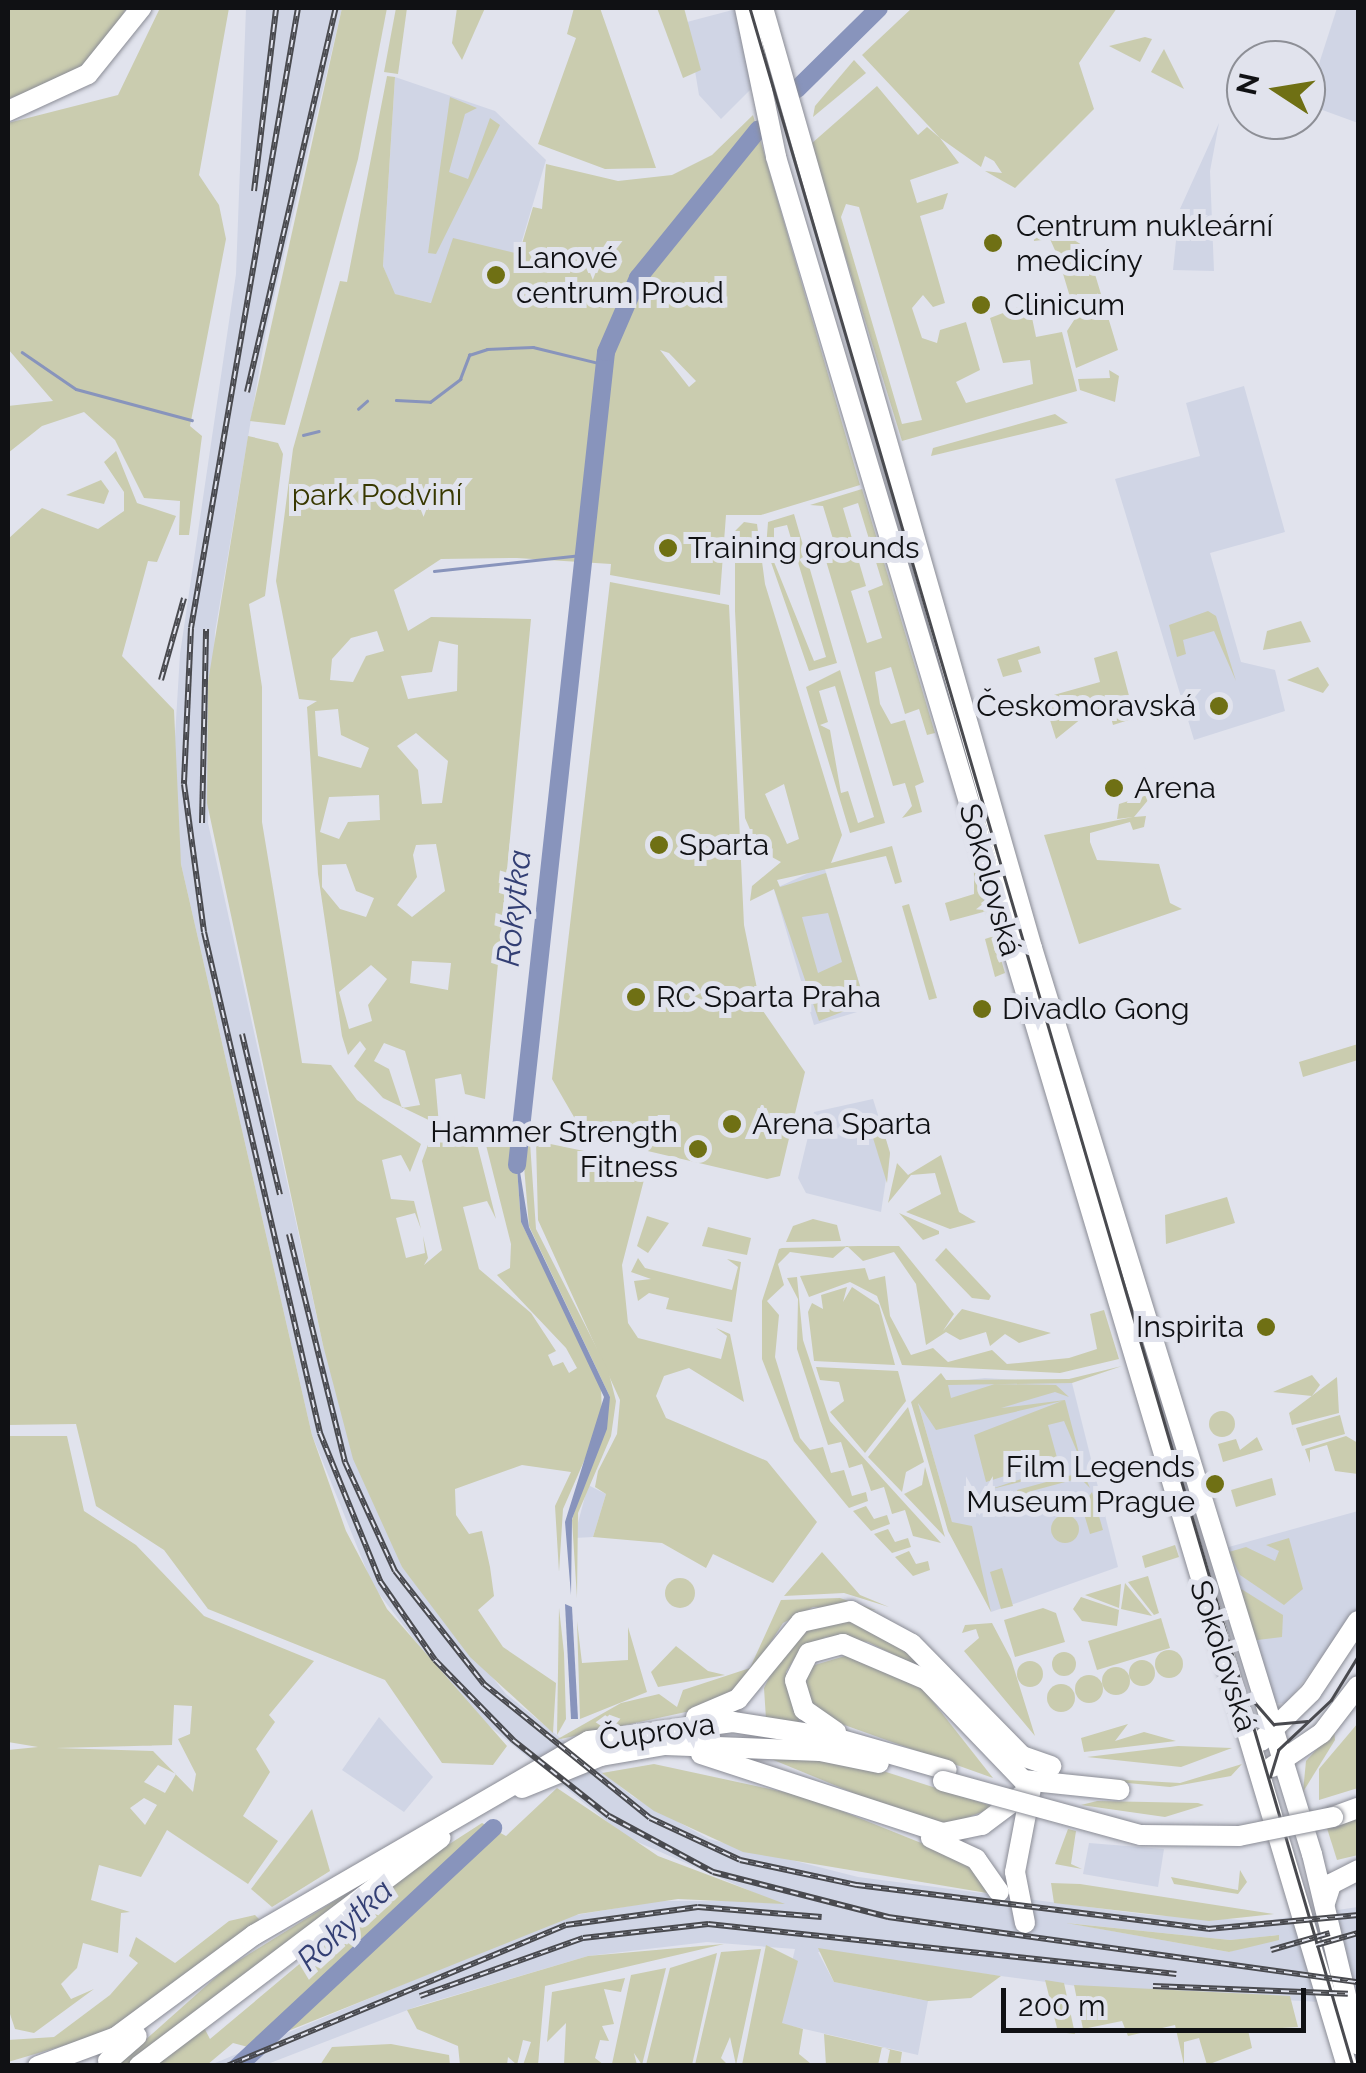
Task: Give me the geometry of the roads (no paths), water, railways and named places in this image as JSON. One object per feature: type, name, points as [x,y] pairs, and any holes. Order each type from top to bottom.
[{"type":"main road","points":[[8,111],[69,87],[141,8]]},
{"type":"main road","name":"Sokolovská","points":[[745,8],[776,156],[1347,2066]]},
{"type":"main road","name":"Sokolovská","points":[[763,8],[902,510],[1271,1733],[1326,1903],[1358,2046]]},
{"type":"main road","points":[[675,1724],[738,1700],[794,1627],[842,1610],[921,1651],[1040,1781]]},
{"type":"main road","points":[[1252,1749],[1271,1733],[1358,1621]]},
{"type":"main road","points":[[856,1743],[798,1702],[797,1669],[817,1648],[851,1645],[905,1666],[993,1748],[1040,1781],[1119,1790]]},
{"type":"main road","points":[[1261,1771],[1282,1762],[1322,1733],[1358,1686]]},
{"type":"main road","name":"Čuprova","points":[[38,2066],[116,2037],[176,1990],[541,1762],[604,1737],[675,1724],[764,1725],[856,1743],[946,1776],[1131,1829],[1239,1836],[1333,1811]]},
{"type":"main road","points":[[993,1748],[1002,1812]]},
{"type":"main road","points":[[640,1749],[759,1767],[904,1821],[976,1859],[999,1892]]},
{"type":"main road","name":"Čuprova","points":[[106,2063],[251,1946],[540,1778],[640,1749],[820,1751],[946,1776]]},
{"type":"main road","points":[[904,1821],[958,1833],[1002,1812],[1040,1781]]},
{"type":"main road","points":[[1025,1923],[1015,1872],[1040,1781]]},
{"type":"main road","points":[[1333,1811],[1358,1797]]},
{"type":"main road","points":[[1333,1811],[1358,1808]]},
{"type":"main road","name":"Čuprova","points":[[139,2066],[469,1818]]},
{"type":"main road","points":[[1326,1903],[1331,1884],[1358,1870]]},
{"type":"main road","name":"Čuprova","points":[[106,2063],[176,1990]]},
{"type":"water","points":[[515,1141],[529,1227],[610,1397],[607,1429],[572,1519],[571,1595],[565,1522],[604,1397],[521,1222]]},
{"type":"water","points":[[565,1604],[572,1607],[578,1719],[571,1719]]},
{"type":"waterway","name":"Rokytka","points":[[797,89],[879,8]]},
{"type":"waterway","name":"Rokytka","points":[[517,1165],[606,352],[638,278],[758,130]]},
{"type":"waterway","points":[[396,400],[430,402],[460,379],[469,355],[487,349],[533,347],[607,365]]},
{"type":"waterway","points":[[22,352],[76,389],[192,420]]},
{"type":"waterway","points":[[358,409],[367,401]]},
{"type":"waterway","points":[[303,435],[319,431]]},
{"type":"waterway","points":[[434,571],[581,555]]},
{"type":"waterway","name":"Rokytka","points":[[238,2066],[493,1828]]},
{"type":"tram line","points":[[750,8],[1353,2066]]},
{"type":"tram line","points":[[1270,1777],[1278,1750],[1331,1700],[1358,1656]]},
{"type":"tram line","points":[[1251,1698],[1274,1724],[1307,1721]]},
{"type":"railway","points":[[254,191],[276,8]]},
{"type":"railway","points":[[298,8],[191,628],[184,784],[204,932],[320,1433],[380,1581],[435,1660],[513,1740],[609,1816],[713,1872],[888,1917],[1358,1982]]},
{"type":"railway","points":[[247,392],[336,8]]},
{"type":"railway","points":[[161,680],[184,598]]},
{"type":"railway","points":[[202,823],[206,629]]},
{"type":"railway","points":[[242,1034],[280,1195]]},
{"type":"railway","points":[[289,1234],[345,1462],[395,1571],[484,1684],[650,1818],[740,1860],[857,1885],[1208,1929],[1358,1915]]},
{"type":"railway","points":[[227,2066],[566,1925],[698,1907],[822,1917]]},
{"type":"railway","points":[[420,1996],[583,1938],[708,1924],[1176,1974]]},
{"type":"railway","points":[[1271,1950],[1330,1933]]},
{"type":"railway","points":[[1316,1945],[1358,1933]]},
{"type":"railway","points":[[1153,1986],[1348,1994]]},
{"type":"place","name":"Centrum nukleární medicíny","points":[[993,243]]},
{"type":"place","name":"Lanové centrum Proud","points":[[496,275]]},
{"type":"place","name":"Clinicum","points":[[981,305]]},
{"type":"place","name":"Training grounds","points":[[668,548]]},
{"type":"place","name":"Českomoravská","points":[[1219,706]]},
{"type":"place","name":"Arena","points":[[1114,788]]},
{"type":"place","name":"Sparta","points":[[659,845]]},
{"type":"place","name":"RC Sparta Praha","points":[[636,997]]},
{"type":"place","name":"Divadlo Gong","points":[[982,1009]]},
{"type":"place","name":"Arena Sparta","points":[[732,1124]]},
{"type":"place","name":"Hammer Strength Fitness","points":[[698,1149]]},
{"type":"place","name":"Inspirita","points":[[1266,1327]]},
{"type":"place","name":"Film Legends Museum Prague","points":[[1215,1484]]},
{"type":"park label","name":"park Podviní","points":[[377,495]]}]
